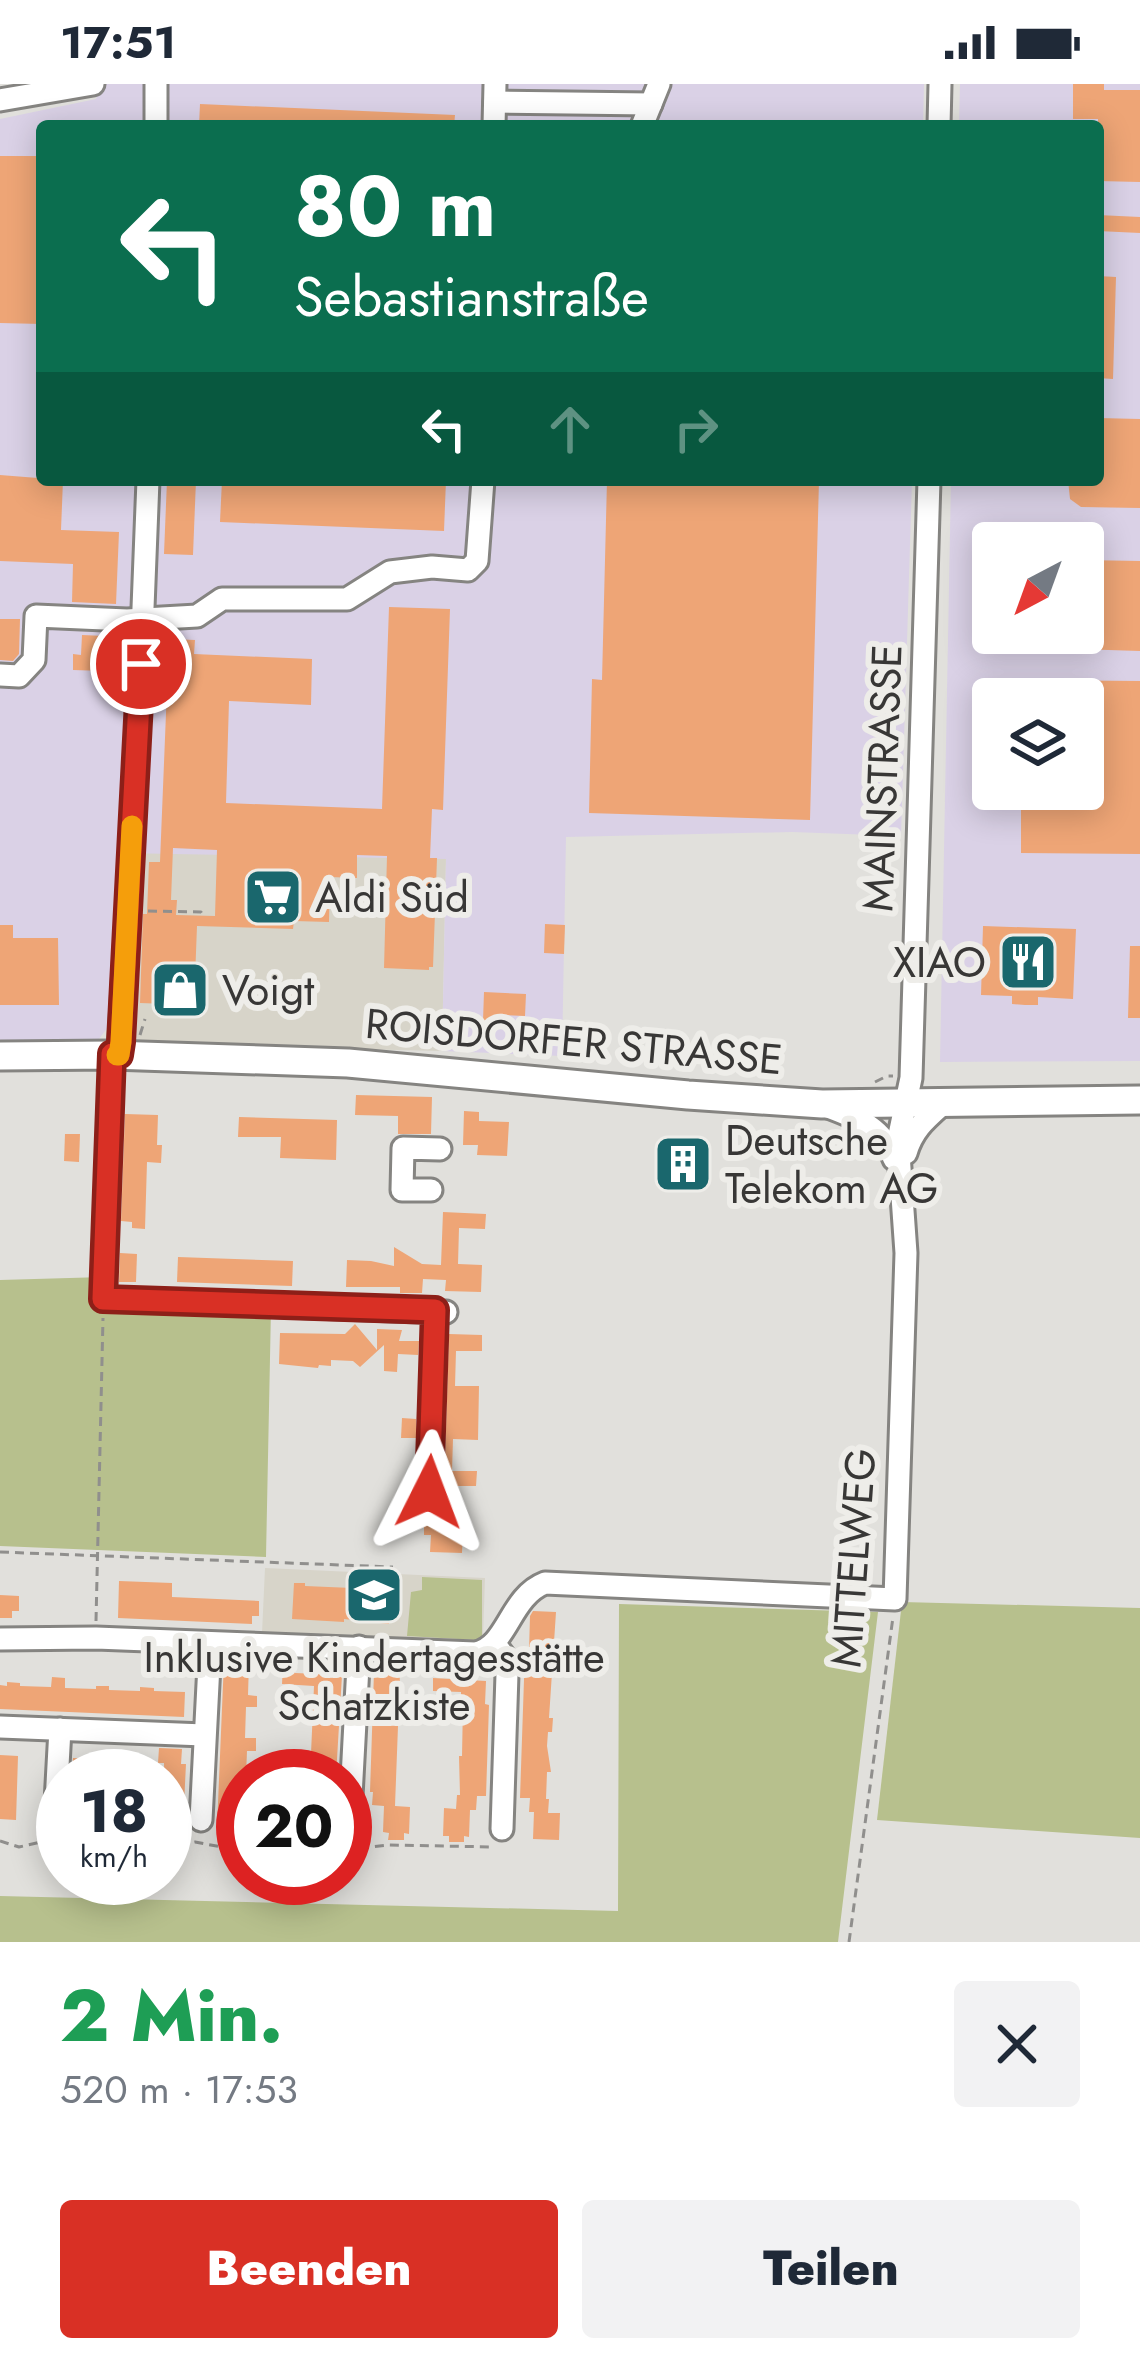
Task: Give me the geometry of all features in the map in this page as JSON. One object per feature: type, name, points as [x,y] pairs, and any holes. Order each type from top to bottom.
[{"type":"main road","name":"ROISDORFER STRASSE","points":[[0,1056],[123,1051],[411,1067],[822,1104],[908,1091],[945,1102],[1140,1100]]},
{"type":"street","points":[[0,100],[93,84]]},
{"type":"street","points":[[156,84],[156,120]]},
{"type":"street","points":[[939,120],[940,84]]},
{"type":"street","points":[[495,93],[655,94]]},
{"type":"street","points":[[148,486],[123,1051],[103,1299],[440,1311],[429,1492]]},
{"type":"street","points":[[0,675],[20,676],[34,661],[36,616],[127,620],[197,616],[222,599],[347,599],[390,572],[433,567],[468,570],[477,561],[483,486]]},
{"type":"street","name":"MAINSTRASSE","points":[[908,1091],[929,486]]},
{"type":"street","name":"MITTELWEG","points":[[895,1599],[906,1252],[898,1140],[908,1091]]},
{"type":"street","name":"MITTELWEG","points":[[900,1177],[912,1134],[945,1102]]},
{"type":"street","name":"MITTELWEG","points":[[822,1104],[876,1130],[892,1150],[900,1177]]},
{"type":"street","points":[[430,1190],[402,1190],[403,1148],[440,1149]]},
{"type":"street","points":[[0,1639],[96,1638],[475,1653],[494,1643],[518,1603],[544,1583],[895,1599]]},
{"type":"street","points":[[494,1643],[504,1656],[507,1674],[502,1829]]},
{"type":"street","points":[[202,1820],[210,1645]]},
{"type":"street","points":[[354,1749],[359,1647]]},
{"type":"street","points":[[0,1727],[204,1735]]},
{"type":"street","points":[[59,1749],[60,1729]]},
{"type":"path","points":[[128,911],[203,915]]},
{"type":"path","points":[[123,1051],[145,1019]]},
{"type":"path","points":[[96,1638],[103,1299]]},
{"type":"path","points":[[0,1552],[393,1567]]},
{"type":"path","name":"MITTELWEG","points":[[849,1942],[895,1599]]},
{"type":"path","points":[[372,1844],[502,1846],[502,1829]]},
{"type":"path","points":[[0,1841],[19,1847],[36,1839]]},
{"type":"shaded area","points":[[100,84],[924,84],[923,120],[36,120],[36,486],[912,486],[901,836],[792,832],[566,837],[562,1056],[442,1051],[446,859],[120,853],[114,1019],[99,1039],[0,1043],[0,119],[96,99]]},
{"type":"shaded area","points":[[960,84],[1140,84],[1140,1061],[940,1062],[951,486],[1104,486],[1104,120],[959,120]]},
{"type":"shaded area","points":[[137,852],[446,858],[442,1051],[125,1044]]},
{"type":"shaded area","name":"Inklusive Kindertagesstätte Schatzkiste","points":[[265,1568],[485,1578],[483,1637],[476,1641],[262,1633]]},
{"type":"green space","points":[[104,1277],[103,1299],[271,1308],[266,1557],[0,1546],[0,1280]]},
{"type":"green space","points":[[422,1577],[482,1580],[482,1636],[476,1640],[407,1636],[411,1592],[422,1590]]},
{"type":"green space","points":[[902,1602],[1140,1608],[1140,1838],[877,1820]]},
{"type":"green space","points":[[619,1604],[878,1612],[838,1942],[0,1942],[0,1896],[36,1897],[36,1905],[192,1905],[192,1901],[216,1901],[216,1905],[618,1911]]},
{"type":"building","points":[[1073,84],[1140,90],[1140,182],[1104,181],[1104,120],[1073,119]]},
{"type":"building","points":[[200,104],[455,115],[455,120],[199,120]]},
{"type":"building","points":[[0,156],[36,156],[36,324],[0,323]]},
{"type":"building","points":[[1104,215],[1140,217],[1140,233],[1104,231]]},
{"type":"building","points":[[1104,276],[1116,277],[1113,379],[1104,378]]},
{"type":"building","points":[[1104,418],[1140,419],[1140,508],[1081,507],[1070,499],[1069,486],[1104,486]]},
{"type":"building","points":[[0,475],[36,478],[36,486],[63,486],[61,530],[119,532],[116,604],[72,602],[73,564],[0,561]]},
{"type":"building","points":[[167,486],[196,486],[193,555],[164,554]]},
{"type":"building","points":[[222,486],[446,486],[444,531],[220,522]]},
{"type":"building","points":[[607,486],[819,486],[810,820],[589,813],[592,679],[602,680]]},
{"type":"building","points":[[1104,560],[1140,561],[1140,651],[1104,650]]},
{"type":"building","points":[[389,607],[450,609],[443,810],[432,809],[430,858],[437,858],[433,967],[384,968],[387,856],[357,855],[357,878],[330,877],[329,922],[294,921],[293,929],[197,926],[194,1005],[140,1003],[149,862],[160,862],[169,639],[195,640],[194,654],[312,659],[311,705],[229,701],[226,803],[382,809]],"holes":[[[173,848],[217,850],[215,916],[176,915],[177,900],[171,900]]]},
{"type":"building","points":[[0,619],[20,619],[19,654],[13,661],[0,660]]},
{"type":"building","points":[[82,635],[105,636],[104,671],[73,670],[73,654],[81,655]]},
{"type":"building","points":[[1104,681],[1140,681],[1140,854],[1021,853],[1021,810],[1104,810]]},
{"type":"building","points":[[545,924],[565,925],[564,954],[544,953]]},
{"type":"building","points":[[0,925],[13,925],[13,938],[58,938],[59,1005],[0,1005]]},
{"type":"building","name":"XIAO","points":[[983,926],[1076,929],[1073,999],[1038,997],[1038,1005],[1025,1005],[1012,1004],[1012,996],[981,995]]},
{"type":"building","points":[[1130,946],[1140,946],[1140,1018],[1128,1018]]},
{"type":"building","points":[[484,992],[526,994],[525,1016],[483,1021]]},
{"type":"building","points":[[356,1095],[432,1097],[431,1134],[398,1134],[398,1116],[355,1115]]},
{"type":"building","points":[[464,1111],[479,1112],[479,1121],[509,1122],[507,1156],[477,1155],[478,1145],[463,1145]]},
{"type":"building","points":[[125,1114],[158,1115],[161,1163],[147,1162],[145,1229],[121,1221]]},
{"type":"building","points":[[239,1117],[337,1120],[336,1160],[280,1158],[281,1137],[238,1137]]},
{"type":"building","points":[[65,1134],[80,1134],[79,1162],[64,1161]]},
{"type":"building","name":"Deutsche Telekom AG","points":[[668,1146],[698,1147],[697,1182],[668,1182]]},
{"type":"building","points":[[443,1212],[486,1214],[485,1229],[459,1228],[458,1264],[482,1265],[481,1292],[445,1291],[446,1280],[423,1279],[422,1293],[400,1293],[400,1287],[346,1287],[347,1260],[394,1266],[394,1247],[422,1264],[441,1265]]},
{"type":"building","points":[[120,1253],[137,1254],[136,1282],[119,1282]]},
{"type":"building","points":[[178,1257],[293,1261],[292,1286],[177,1282]]},
{"type":"building","points":[[355,1324],[377,1350],[377,1329],[402,1330],[399,1341],[419,1341],[418,1355],[398,1354],[397,1372],[384,1371],[384,1345],[360,1367],[353,1361],[331,1360],[331,1366],[318,1368],[279,1364],[280,1333],[345,1334]]},
{"type":"building","points":[[449,1334],[482,1335],[482,1351],[456,1351],[455,1386],[479,1386],[478,1440],[453,1439],[452,1471],[477,1471],[476,1486],[456,1486],[456,1493],[444,1493]]},
{"type":"building","points":[[402,1418],[416,1419],[416,1438],[401,1438]]},
{"type":"building","points":[[424,1522],[441,1523],[441,1530],[463,1531],[462,1553],[430,1552],[431,1535],[424,1535]]},
{"type":"building","points":[[119,1581],[172,1583],[172,1597],[259,1601],[259,1616],[252,1616],[252,1624],[118,1618]]},
{"type":"building","points":[[294,1583],[399,1590],[398,1606],[390,1606],[389,1624],[292,1619]]},
{"type":"building","points":[[0,1595],[19,1596],[19,1611],[12,1611],[12,1618],[0,1618]]},
{"type":"building","points":[[533,1611],[556,1612],[546,1799],[548,1813],[560,1813],[559,1840],[533,1839],[530,1798],[520,1798],[525,1650],[529,1651]]},
{"type":"building","points":[[224,1661],[249,1662],[248,1695],[257,1696],[257,1707],[246,1707],[245,1738],[256,1738],[256,1749],[220,1749]]},
{"type":"building","points":[[283,1664],[295,1665],[295,1673],[342,1675],[338,1749],[311,1749],[314,1686],[282,1684]]},
{"type":"building","points":[[378,1666],[398,1667],[400,1673],[395,1806],[410,1807],[409,1834],[404,1833],[404,1840],[388,1840],[389,1833],[383,1832],[384,1806],[372,1805],[374,1672]]},
{"type":"building","points":[[52,1677],[65,1678],[65,1688],[185,1692],[184,1717],[0,1709],[0,1685],[51,1687]]},
{"type":"building","points":[[433,1678],[486,1681],[486,1796],[477,1796],[476,1810],[470,1810],[469,1837],[464,1836],[464,1842],[449,1842],[449,1836],[443,1836],[444,1808],[456,1809],[460,1795],[461,1692],[433,1691]]},
{"type":"building","points":[[0,1755],[18,1756],[16,1820],[0,1819]]},
{"type":"slow traffic","points":[[117,1055],[132,826]]},
{"type":"place","name":"Aldi Süd","points":[[273,897]]},
{"type":"place","name":"XIAO","points":[[1028,962]]},
{"type":"place","name":"Voigt","points":[[180,990]]},
{"type":"place","name":"Deutsche Telekom AG","points":[[683,1164]]},
{"type":"place","name":"Inklusive Kindertagesstätte Schatzkiste","points":[[374,1595]]},
{"type":"route","points":[[141,664],[121,1042],[119,1055],[112,1054],[103,1299],[435,1310],[429,1492]]}]
